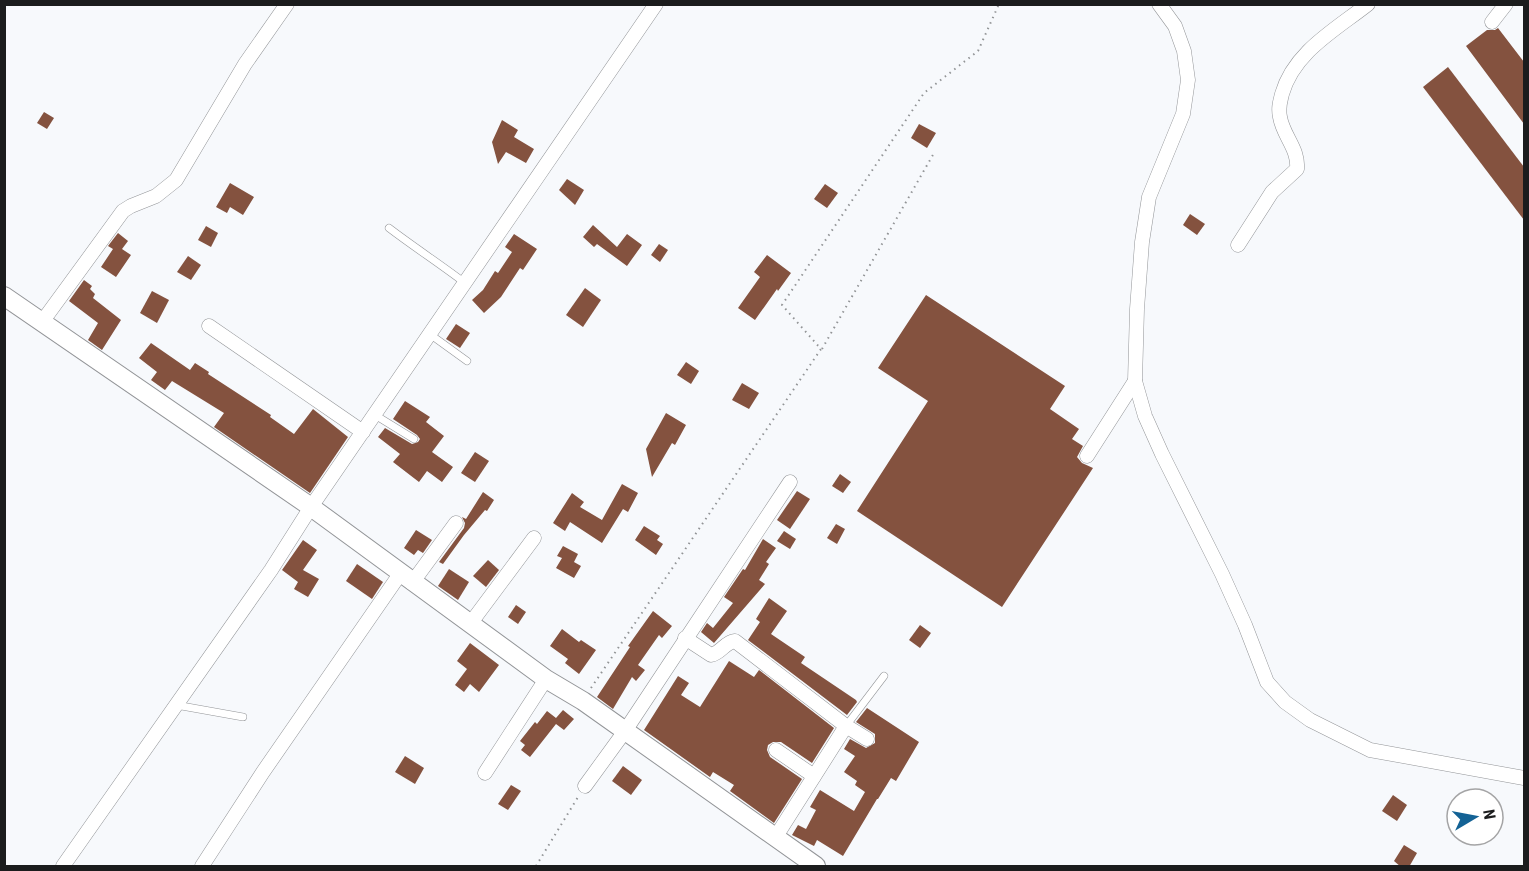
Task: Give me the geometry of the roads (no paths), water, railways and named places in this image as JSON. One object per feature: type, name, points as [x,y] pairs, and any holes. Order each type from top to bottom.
[{"type":"street","points":[[42,322],[123,212],[131,206],[156,196],[176,180],[245,64],[287,4]]},
{"type":"street","points":[[63,867],[271,570],[311,507],[656,4]]},
{"type":"street","points":[[1159,4],[1175,26],[1184,51],[1188,80],[1183,114],[1149,197],[1142,242],[1137,309],[1136,381],[1150,425],[1222,574],[1267,682],[1286,702],[1310,720],[1370,750],[1524,778]]},
{"type":"street","points":[[1239,245],[1272,192],[1297,169],[1297,155],[1280,118],[1278,108],[1286,79],[1306,51],[1368,4]]},
{"type":"street","points":[[1492,22],[1506,4]]},
{"type":"street","points":[[4,296],[311,507],[406,579],[546,679],[583,701],[816,867]]},
{"type":"street","points":[[209,326],[363,432]]},
{"type":"street","points":[[1087,456],[1136,381]]},
{"type":"street","points":[[585,786],[625,731],[790,482]]},
{"type":"street","points":[[202,867],[263,772],[406,579],[456,523]]},
{"type":"street","points":[[470,624],[534,538]]},
{"type":"street","points":[[686,638],[711,655],[717,654],[729,642],[735,641],[846,726],[867,739]]},
{"type":"street","points":[[485,773],[546,679]]},
{"type":"street","points":[[775,838],[846,726]]},
{"type":"street","points":[[776,750],[814,776]]},
{"type":"lane","points":[[389,228],[420,252],[440,263],[465,284]]},
{"type":"lane","points":[[430,335],[467,361]]},
{"type":"lane","points":[[375,415],[414,439]]},
{"type":"lane","points":[[846,726],[884,676]]},
{"type":"lane","points":[[176,705],[243,717]]}]
